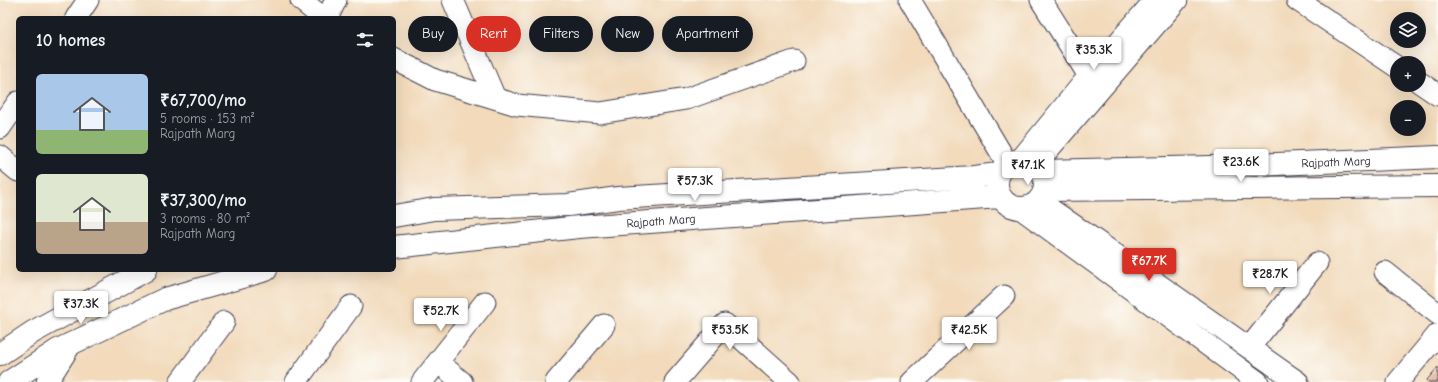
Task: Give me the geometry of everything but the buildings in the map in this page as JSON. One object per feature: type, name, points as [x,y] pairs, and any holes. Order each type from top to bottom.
[{"type":"main road","name":"Rajpath Marg","points":[[1026,179],[1210,167],[1438,157]]},
{"type":"main road","name":"Rajpath Marg","points":[[396,216],[434,209],[568,205],[618,198],[974,177],[1438,186]]},
{"type":"main road","name":"Rajpath Marg","points":[[396,247],[579,227],[1000,197],[1009,205],[1026,179]]},
{"type":"main road","points":[[0,354],[33,332],[138,272]]},
{"type":"main road","points":[[9,382],[58,350],[166,299],[259,272]]},
{"type":"street","points":[[77,16],[88,0]]},
{"type":"street","points":[[301,0],[321,16]]},
{"type":"street","points":[[328,16],[336,0]]},
{"type":"street","points":[[453,0],[495,98]]},
{"type":"street","points":[[910,0],[1026,179],[1258,382]]},
{"type":"street","points":[[1041,0],[1089,76]]},
{"type":"street","points":[[1026,179],[1089,76],[1155,0]]},
{"type":"street","points":[[1026,179],[1177,0]]},
{"type":"street","points":[[1297,0],[1390,62]]},
{"type":"street","points":[[396,60],[435,80],[517,105],[600,113],[686,99],[794,61]]},
{"type":"street","points":[[1426,87],[1438,95]]},
{"type":"street","points":[[0,156],[16,169]]},
{"type":"street","points":[[1026,179],[1249,348],[1298,382]]},
{"type":"street","points":[[1249,348],[1317,263]]},
{"type":"street","points":[[1385,272],[1438,314]]},
{"type":"street","points":[[912,382],[1004,296]]},
{"type":"street","points":[[422,382],[485,302]]},
{"type":"street","points":[[296,382],[351,306]]},
{"type":"street","points":[[180,382],[224,322]]},
{"type":"street","points":[[675,382],[726,324],[790,382]]},
{"type":"street","points":[[556,382],[604,325]]},
{"type":"street","points":[[1398,382],[1438,334]]},
{"type":"street","points":[[47,382],[71,344]]},
{"type":"street","points":[[438,362],[462,382]]}]
